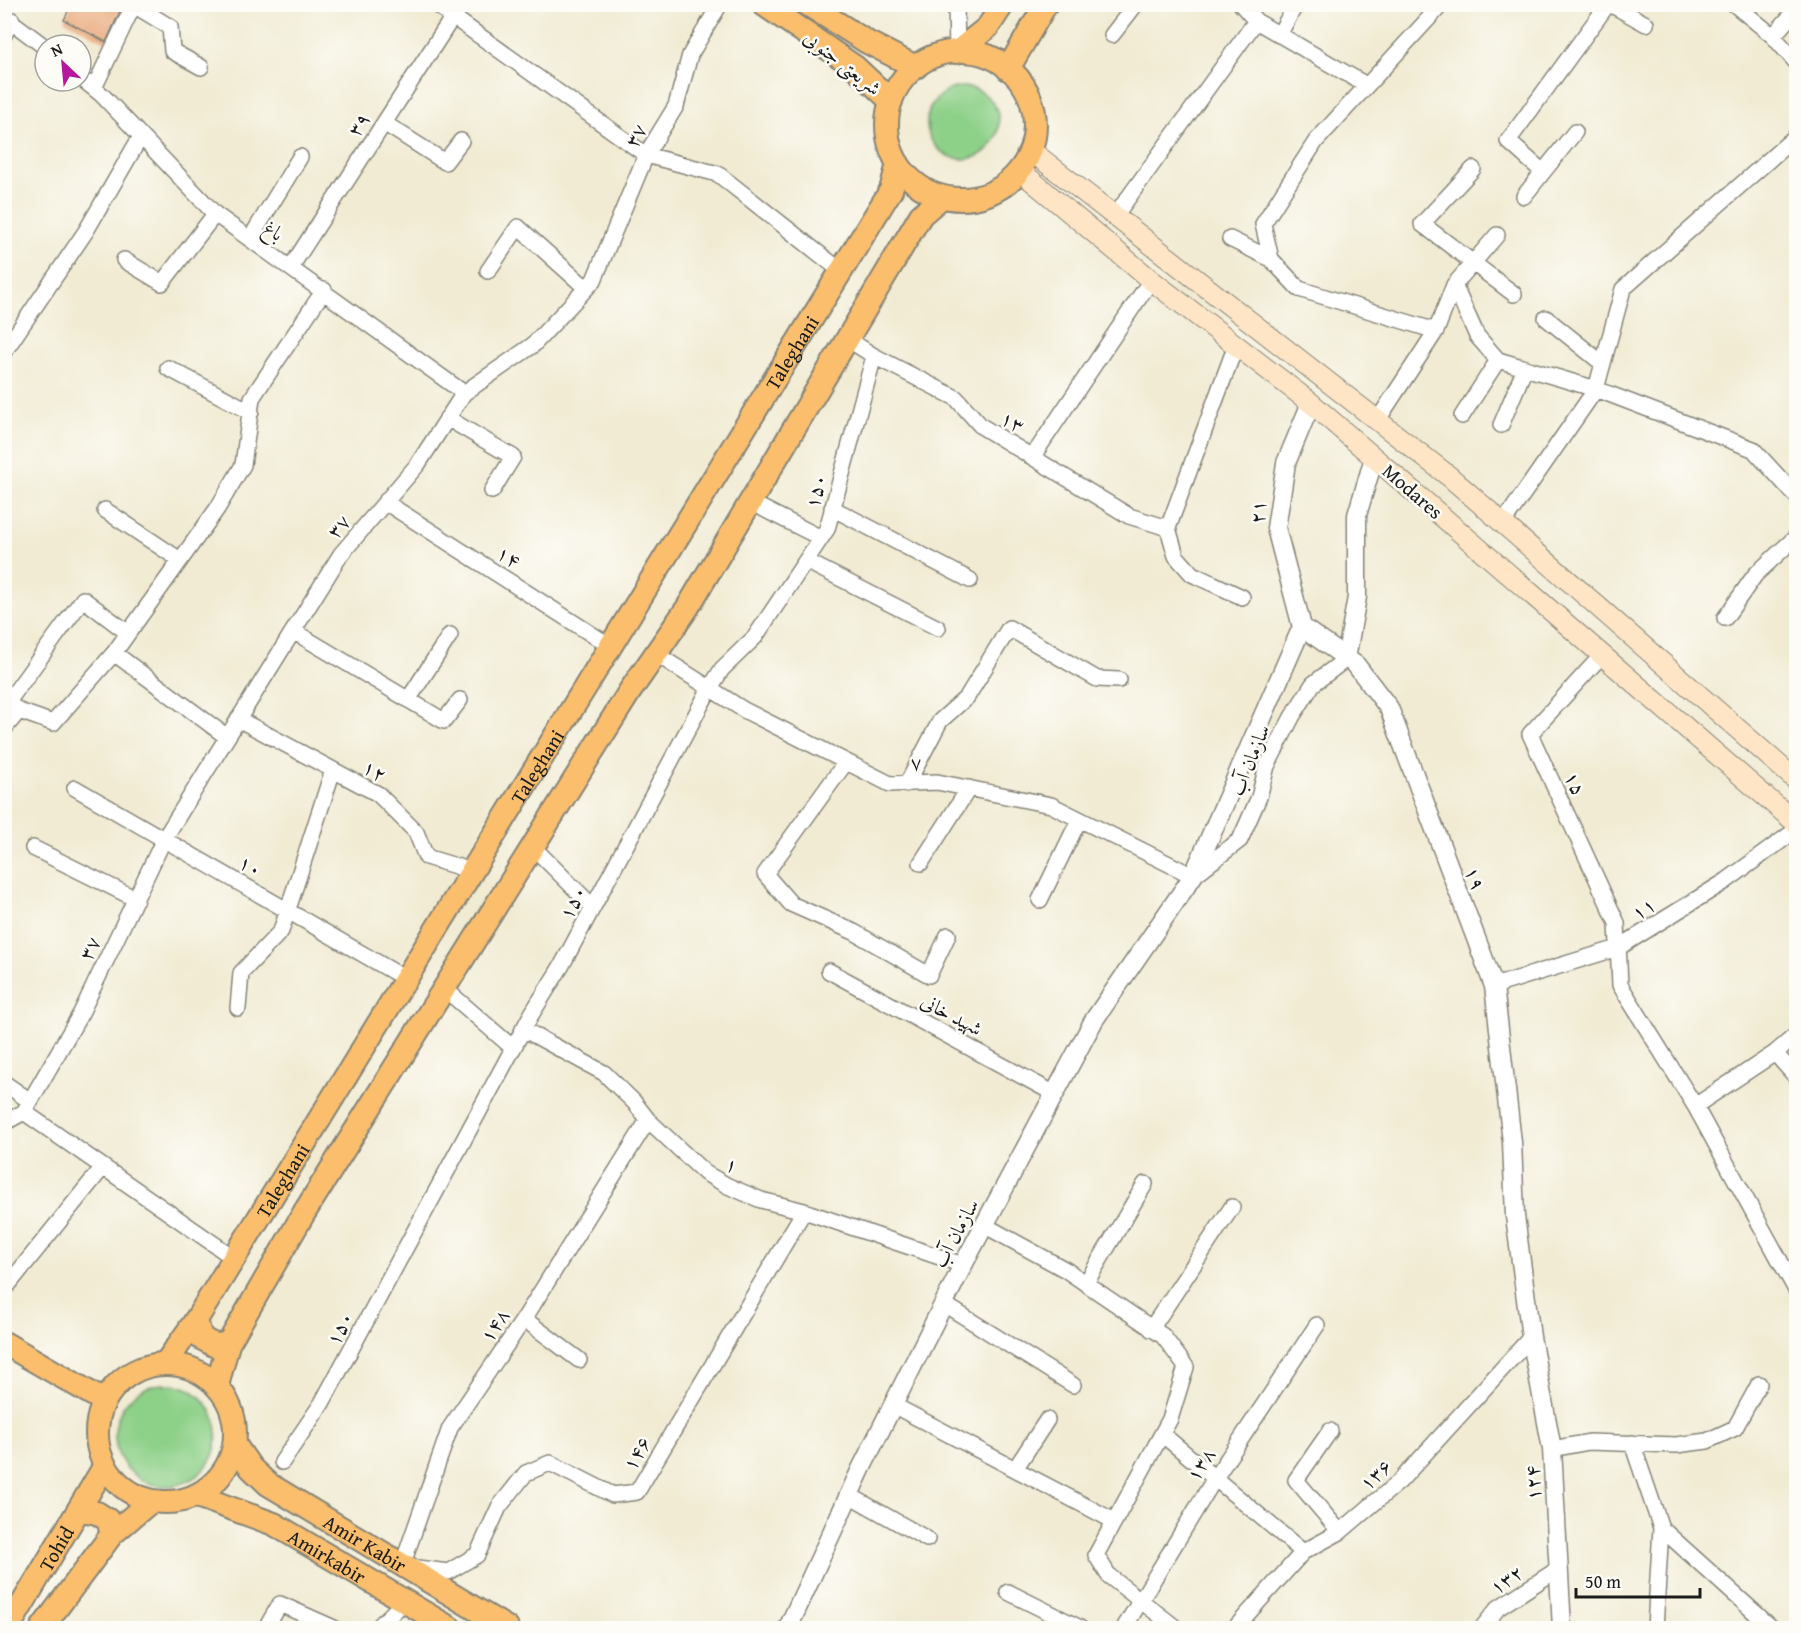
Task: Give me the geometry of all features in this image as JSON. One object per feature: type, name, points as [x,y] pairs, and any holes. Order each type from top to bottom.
[{"type":"main road","name":"شریعتی جنوبی","points":[[763,4],[855,67],[891,100]]},
{"type":"main road","points":[[957,51],[993,59],[1008,69],[1023,85],[1032,104],[1035,125],[1030,150],[1019,170],[1004,185],[985,195],[963,199],[942,197],[924,190],[909,179],[898,164],[889,144],[887,122],[891,100],[901,82],[916,67],[935,56],[957,51],[988,27],[1003,4]]},
{"type":"main road","points":[[1008,69],[1046,4]]},
{"type":"main road","name":"شریعتی جنوبی","points":[[817,7],[867,42],[916,67]]},
{"type":"main road","points":[[988,27],[1021,48]]},
{"type":"main road","name":"Modares","points":[[1030,150],[1450,477],[1797,780]]},
{"type":"main road","name":"Taleghani","points":[[165,1364],[196,1320],[891,190],[898,164]]},
{"type":"main road","name":"Modares","points":[[1019,170],[1151,280],[1311,403],[1797,823]]},
{"type":"main road","name":"Taleghani","points":[[217,1386],[228,1344],[304,1214],[533,847],[688,607],[921,215],[942,197]]},
{"type":"main road","points":[[1719,756],[1736,728]]},
{"type":"main road","points":[[196,1320],[201,1338],[214,1345],[228,1344]]},
{"type":"main road","points":[[4,1343],[104,1401]]},
{"type":"main road","points":[[165,1364],[185,1366],[202,1374],[217,1386],[232,1413],[235,1445],[228,1465],[215,1483],[197,1496],[174,1503],[150,1502],[116,1483],[104,1467],[97,1445],[97,1423],[104,1401],[115,1386],[130,1374],[147,1366],[165,1364]]},
{"type":"main road","name":"Amir Kabir","points":[[235,1445],[251,1468],[268,1484],[507,1629]]},
{"type":"main road","name":"Tohid","points":[[8,1629],[81,1510],[104,1467]]},
{"type":"main road","points":[[251,1514],[268,1484]]},
{"type":"main road","name":"Amirkabir","points":[[197,1496],[274,1524],[447,1628]]},
{"type":"main road","name":"Tohid","points":[[42,1629],[112,1534],[150,1502]]},
{"type":"main road","points":[[81,1510],[97,1513],[108,1520],[112,1534]]},
{"type":"street","points":[[435,4],[457,11],[646,156],[718,174],[841,271]]},
{"type":"street","name":"۳۷","points":[[27,1106],[81,1013],[164,840],[341,554],[418,464],[464,393],[533,345],[594,280],[646,156],[676,106],[690,56],[720,4]]},
{"type":"street","points":[[956,4],[957,51]]},
{"type":"street","points":[[1112,35],[1136,4]]},
{"type":"street","points":[[1241,4],[1256,21],[1366,85]]},
{"type":"street","points":[[1280,35],[1296,4]]},
{"type":"street","points":[[1271,259],[1263,224],[1316,141],[1442,4]]},
{"type":"street","points":[[1543,172],[1508,141],[1609,4],[1646,24]]},
{"type":"street","points":[[1734,4],[1773,36],[1797,62]]},
{"type":"street","points":[[94,88],[134,5],[170,27],[172,51],[201,68]]},
{"type":"street","points":[[1773,36],[1796,7]]},
{"type":"street","name":"۳۹","points":[[291,267],[457,11]]},
{"type":"street","points":[[4,35],[8,18],[33,38]]},
{"type":"street","points":[[1115,216],[1256,21]]},
{"type":"street","name":"باغ","points":[[94,88],[215,214],[324,290],[464,393]]},
{"type":"street","points":[[384,123],[445,162],[461,141]]},
{"type":"street","points":[[1524,196],[1575,132]]},
{"type":"street","points":[[4,352],[86,231],[141,136]]},
{"type":"street","points":[[1503,523],[1596,389],[1623,289],[1797,136]]},
{"type":"street","points":[[250,238],[300,157]]},
{"type":"street","points":[[1473,169],[1422,224],[1514,294]]},
{"type":"street","points":[[123,260],[162,283],[215,214]]},
{"type":"street","points":[[488,271],[518,227],[586,288]]},
{"type":"street","points":[[1377,421],[1436,331],[1454,285],[1497,235]]},
{"type":"street","points":[[1230,239],[1271,259],[1299,288],[1436,331]]},
{"type":"street","points":[[1033,456],[1151,280]]},
{"type":"street","points":[[1454,285],[1477,336],[1498,360],[1596,389],[1753,449],[1797,496]]},
{"type":"street","points":[[10,705],[53,723],[114,652],[217,509],[243,465],[252,398],[324,290]]},
{"type":"street","points":[[1546,318],[1603,364]]},
{"type":"street","name":"۱۳","points":[[846,338],[874,356],[956,398],[981,426],[1129,516],[1168,528]]},
{"type":"street","points":[[1236,345],[1168,528],[1176,556],[1192,574],[1242,597]]},
{"type":"street","name":"۱۵۰","points":[[282,1462],[322,1403],[513,1048],[593,908],[710,688],[722,669],[755,637],[827,530],[874,356]]},
{"type":"street","points":[[1462,416],[1498,360]]},
{"type":"street","points":[[168,368],[251,412]]},
{"type":"street","points":[[1501,425],[1525,368]]},
{"type":"street","name":"۲۱","points":[[1302,627],[1276,528],[1286,463],[1311,403]]},
{"type":"street","points":[[447,418],[513,457],[492,491]]},
{"type":"street","points":[[1346,659],[1357,597],[1357,516],[1374,458]]},
{"type":"street","name":"۱۴","points":[[385,502],[610,646]]},
{"type":"street","points":[[750,502],[821,538]]},
{"type":"street","points":[[832,508],[970,580]]},
{"type":"street","points":[[105,510],[180,560]]},
{"type":"street","points":[[1725,618],[1755,575],[1797,537]]},
{"type":"street","points":[[806,561],[938,628]]},
{"type":"street","points":[[4,729],[10,705],[83,599],[128,633]]},
{"type":"street","name":"۱۹","points":[[1302,627],[1356,665],[1389,708],[1494,986],[1512,1142],[1515,1216],[1531,1337]]},
{"type":"street","name":"سازمان آب","points":[[788,1629],[849,1495],[963,1265],[1094,1020],[1193,876],[1302,627]]},
{"type":"street","points":[[907,783],[940,721],[967,697],[1009,628],[1097,679],[1119,680]]},
{"type":"street","points":[[293,631],[444,721],[460,700]]},
{"type":"street","points":[[408,700],[450,634]]},
{"type":"street","points":[[114,652],[227,737]]},
{"type":"street","name":"۷","points":[[656,654],[744,710],[890,784],[937,782],[1051,805],[1193,876]]},
{"type":"street","name":"۱۵","points":[[1602,655],[1530,734],[1617,923],[1618,948]]},
{"type":"street","name":"سازمان آب","points":[[1193,876],[1240,840],[1259,797],[1267,765],[1292,717],[1314,684],[1346,659]]},
{"type":"street","name":"۱۲","points":[[238,719],[378,794],[416,832],[426,857],[472,871]]},
{"type":"street","points":[[846,762],[765,874],[791,904],[854,932],[929,975],[948,935]]},
{"type":"street","points":[[238,1008],[241,973],[281,931],[333,770]]},
{"type":"street","name":"۱۰","points":[[75,788],[406,979]]},
{"type":"street","points":[[921,863],[969,788]]},
{"type":"street","points":[[1040,900],[1079,820]]},
{"type":"street","name":"۱۱","points":[[1494,986],[1618,948],[1726,881],[1797,830]]},
{"type":"street","points":[[533,847],[593,908]]},
{"type":"street","points":[[33,848],[136,898]]},
{"type":"street","points":[[1618,948],[1620,986],[1695,1106],[1797,1290]]},
{"type":"street","name":"شهید خانی","points":[[829,971],[1055,1094]]},
{"type":"street","points":[[445,988],[513,1048]]},
{"type":"street","name":"۱","points":[[524,1029],[604,1073],[634,1102],[648,1120],[705,1173],[761,1200],[804,1211],[963,1265]]},
{"type":"street","points":[[1695,1106],[1775,1053],[1797,1035]]},
{"type":"street","points":[[1775,1053],[1797,1077]]},
{"type":"street","points":[[4,1083],[27,1106],[103,1167],[234,1258]]},
{"type":"street","points":[[4,1123],[27,1106]]},
{"type":"street","name":"۱۴۸","points":[[402,1566],[450,1428],[524,1319],[648,1120]]},
{"type":"street","points":[[4,1290],[103,1167]]},
{"type":"street","points":[[1086,1283],[1145,1184]]},
{"type":"street","points":[[1151,1329],[1232,1207]]},
{"type":"street","name":"۱۴۶","points":[[402,1566],[448,1572],[477,1555],[499,1508],[526,1473],[550,1463],[613,1495],[637,1492],[804,1211]]},
{"type":"street","points":[[984,1226],[1086,1283],[1163,1336],[1186,1367],[1170,1419],[1096,1555],[1109,1576],[1140,1603],[1176,1629]]},
{"type":"street","points":[[944,1304],[1073,1385]]},
{"type":"street","points":[[524,1319],[579,1360]]},
{"type":"street","name":"۱۳۸","points":[[1124,1629],[1215,1478],[1317,1325]]},
{"type":"street","name":"۱۲۴","points":[[1531,1337],[1552,1449],[1562,1629]]},
{"type":"street","name":"۱۳۶","points":[[1235,1629],[1304,1552],[1340,1532],[1400,1481],[1531,1337]]},
{"type":"street","points":[[1552,1449],[1588,1442],[1676,1445],[1707,1441],[1735,1428],[1759,1384]]},
{"type":"street","points":[[894,1405],[1114,1521]]},
{"type":"street","points":[[1015,1468],[1047,1420]]},
{"type":"street","points":[[1330,1431],[1296,1480],[1340,1532]]},
{"type":"street","points":[[1162,1434],[1304,1552]]},
{"type":"street","points":[[1632,1443],[1661,1528],[1654,1629]]},
{"type":"street","points":[[849,1495],[927,1539]]},
{"type":"street","points":[[1661,1528],[1772,1629]]},
{"type":"street","name":"۱۳۲","points":[[1482,1629],[1498,1608],[1558,1569]]},
{"type":"street","points":[[1008,1592],[1080,1629]]},
{"type":"street","points":[[376,1629],[405,1601]]},
{"type":"street","points":[[266,1629],[280,1604],[334,1629]]},
{"type":"green space","points":[[970,87],[989,97],[997,109],[999,123],[997,137],[989,149],[977,157],[956,159],[937,149],[929,137],[927,116],[937,97],[949,89]]},
{"type":"green space","points":[[166,1384],[185,1388],[202,1399],[213,1416],[217,1435],[213,1454],[202,1471],[185,1482],[166,1486],[147,1482],[130,1471],[119,1454],[115,1435],[119,1416],[130,1399],[147,1388]]},
{"type":"building","points":[[72,4],[123,4],[106,42],[93,35],[93,33],[64,20]]}]
